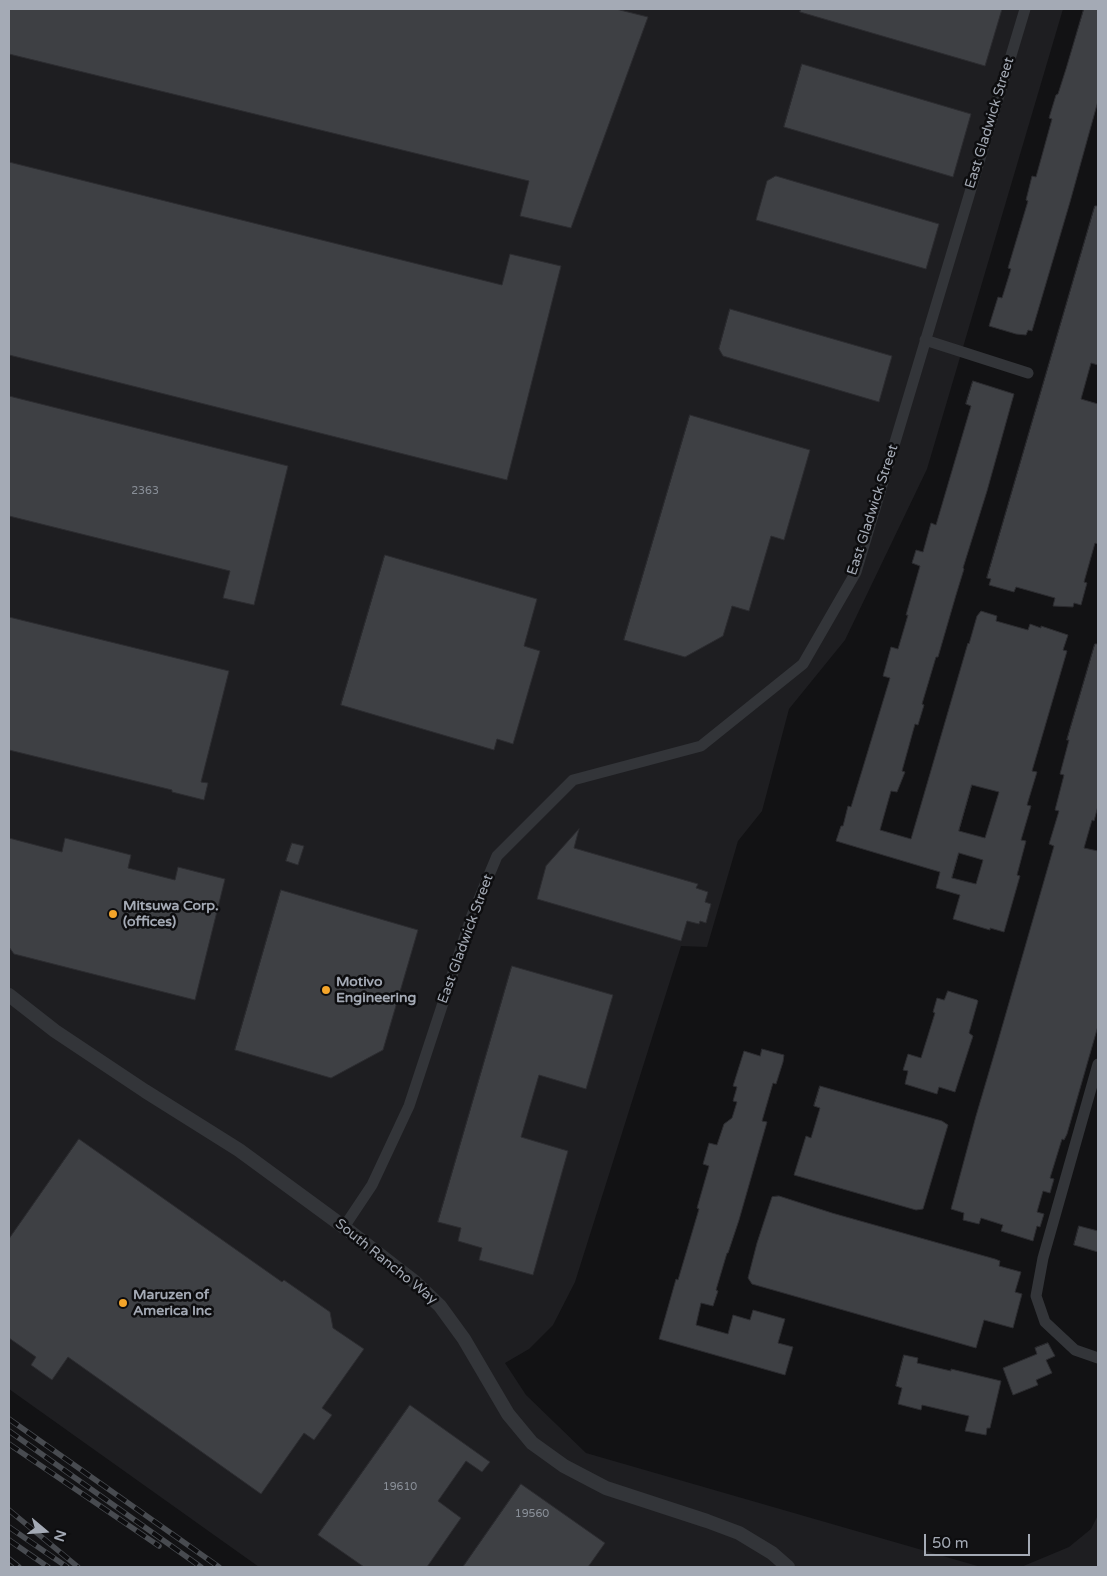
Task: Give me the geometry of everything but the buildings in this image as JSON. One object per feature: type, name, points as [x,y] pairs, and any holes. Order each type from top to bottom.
[{"type":"street","name":"East Gladwick Street","points":[[344,1227],[372,1185],[409,1106],[471,918],[497,856],[573,780],[701,746],[803,664],[856,572],[1025,9]]},
{"type":"street","points":[[925,340],[1028,372]]},
{"type":"street","name":"South Rancho Way","points":[[9,996],[55,1031],[145,1091],[239,1150],[415,1282],[440,1306],[464,1339],[508,1414],[532,1443],[564,1466],[606,1488],[739,1533],[772,1553],[788,1567]]},
{"type":"street","points":[[1098,1064],[1043,1258],[1036,1296],[1045,1322],[1075,1350],[1098,1358]]},
{"type":"shaded area","points":[[9,9],[1063,9],[927,469],[845,640],[789,709],[762,811],[738,841],[707,947],[681,946],[575,1282],[553,1325],[529,1349],[505,1363],[526,1395],[586,1453],[981,1567],[259,1567],[9,1389]]},
{"type":"shaded area","points":[[1098,1515],[1098,1567],[1021,1567],[1069,1547],[1091,1529]]},
{"type":"railway","points":[[9,1419],[219,1567]]},
{"type":"railway","points":[[9,1431],[201,1567]]},
{"type":"railway","points":[[9,1444],[159,1546]]},
{"type":"railway","points":[[9,1510],[78,1567]]},
{"type":"railway","points":[[9,1527],[67,1567]]},
{"type":"railway","points":[[9,1540],[48,1567]]},
{"type":"railway","points":[[9,1559],[19,1567]]},
{"type":"place","name":"Mitsuwa Corp. (offices)","points":[[113,914]]},
{"type":"place","name":"Motivo Engineering","points":[[326,990]]},
{"type":"place","name":"Maruzen of America Inc","points":[[123,1303]]}]
